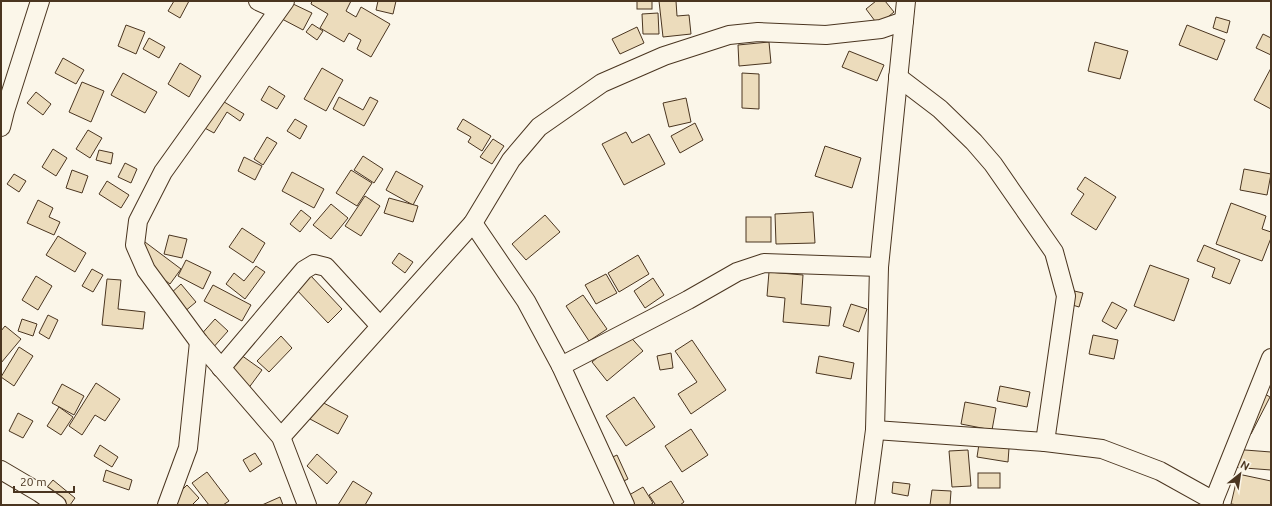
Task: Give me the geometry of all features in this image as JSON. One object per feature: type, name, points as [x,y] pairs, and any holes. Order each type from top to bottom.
[{"type":"street","points":[[1,127],[40,1]]},
{"type":"street","points":[[258,1],[282,6],[163,172],[138,221],[135,245],[146,270],[199,342],[281,437],[307,505]]},
{"type":"street","points":[[865,505],[875,430],[880,267],[906,1]]},
{"type":"street","points":[[281,437],[473,223],[511,160],[539,127],[602,83],[664,56],[729,35],[758,32],[826,35],[882,29],[904,21]]},
{"type":"street","points":[[898,77],[940,109],[974,142],[993,164],[1054,252],[1066,296],[1045,442]]},
{"type":"street","points":[[473,223],[526,301],[561,366],[625,505]]},
{"type":"street","points":[[561,366],[688,300],[737,272],[764,263],[880,267]]},
{"type":"street","points":[[221,368],[304,270],[314,264],[326,267],[380,326]]},
{"type":"street","points":[[171,503],[188,448],[199,342]]},
{"type":"street","points":[[875,430],[1045,442],[1102,449],[1160,471],[1213,503],[1271,358]]},
{"type":"street","points":[[1,470],[57,505]]},
{"type":"building","points":[[174,1],[189,1],[180,18],[168,11]]},
{"type":"building","points":[[312,1],[351,1],[346,11],[356,17],[361,7],[390,24],[371,57],[357,49],[361,40],[349,33],[344,42],[320,28],[328,14],[311,4]]},
{"type":"building","points":[[378,1],[396,1],[393,14],[376,10]]},
{"type":"building","points":[[637,1],[652,1],[652,9],[637,9]]},
{"type":"building","points":[[659,1],[676,1],[677,16],[689,15],[691,34],[663,37]]},
{"type":"building","points":[[876,1],[885,1],[894,12],[878,25],[866,9]]},
{"type":"building","points":[[291,3],[312,13],[303,30],[282,19]]},
{"type":"building","points":[[658,13],[659,34],[643,34],[642,14]]},
{"type":"building","points":[[1216,17],[1230,21],[1227,33],[1213,28]]},
{"type":"building","points":[[312,24],[323,31],[317,40],[306,32]]},
{"type":"building","points":[[126,25],[145,32],[136,54],[118,46]]},
{"type":"building","points":[[1187,25],[1225,40],[1217,60],[1179,45]]},
{"type":"building","points":[[637,27],[644,43],[620,54],[612,39]]},
{"type":"building","points":[[1263,34],[1271,38],[1271,55],[1256,48]]},
{"type":"building","points":[[149,38],[165,47],[159,58],[143,49]]},
{"type":"building","points":[[769,42],[771,63],[739,66],[738,45]]},
{"type":"building","points":[[1095,42],[1128,51],[1120,79],[1088,71]]},
{"type":"building","points":[[849,51],[884,65],[877,81],[842,67]]},
{"type":"building","points":[[63,58],[84,70],[76,84],[55,73]]},
{"type":"building","points":[[180,63],[201,76],[189,97],[168,84]]},
{"type":"building","points":[[322,68],[343,80],[326,111],[304,99]]},
{"type":"building","points":[[1271,68],[1271,109],[1254,100]]},
{"type":"building","points":[[123,73],[157,92],[145,113],[111,95]]},
{"type":"building","points":[[742,73],[759,74],[759,109],[742,108]]},
{"type":"building","points":[[82,82],[104,91],[91,122],[69,112]]},
{"type":"building","points":[[269,86],[285,96],[277,109],[261,100]]},
{"type":"building","points":[[36,92],[51,104],[43,115],[27,103]]},
{"type":"building","points":[[216,97],[244,114],[240,121],[227,112],[214,133],[199,125]]},
{"type":"building","points":[[339,97],[363,110],[370,97],[378,101],[364,126],[333,109]]},
{"type":"building","points":[[686,98],[691,122],[669,127],[663,103]]},
{"type":"building","points":[[295,119],[307,126],[300,139],[287,131]]},
{"type":"building","points":[[463,119],[491,136],[482,151],[468,142],[471,137],[457,129]]},
{"type":"building","points":[[695,123],[703,140],[680,153],[671,136]]},
{"type":"building","points":[[88,130],[102,138],[90,158],[76,149]]},
{"type":"building","points":[[626,132],[632,143],[649,134],[665,164],[624,185],[602,144]]},
{"type":"building","points":[[267,137],[277,143],[263,165],[254,159]]},
{"type":"building","points":[[493,139],[504,146],[492,164],[480,157]]},
{"type":"building","points":[[825,146],[861,158],[852,188],[815,176]]},
{"type":"building","points":[[53,149],[67,158],[56,176],[42,167]]},
{"type":"building","points":[[99,150],[113,153],[111,164],[96,160]]},
{"type":"building","points":[[363,156],[383,169],[374,183],[354,170]]},
{"type":"building","points":[[244,157],[262,166],[255,180],[238,171]]},
{"type":"building","points":[[125,163],[137,169],[131,183],[118,177]]},
{"type":"building","points":[[1244,169],[1271,174],[1267,195],[1240,190]]},
{"type":"building","points":[[72,170],[88,176],[82,193],[66,188]]},
{"type":"building","points":[[351,170],[372,183],[357,206],[336,193]]},
{"type":"building","points":[[396,171],[423,186],[413,205],[386,190]]},
{"type":"building","points":[[292,172],[324,189],[314,208],[282,191]]},
{"type":"building","points":[[14,174],[26,181],[19,192],[7,184]]},
{"type":"building","points":[[1085,177],[1116,197],[1096,230],[1071,214],[1084,194],[1077,189]]},
{"type":"building","points":[[107,181],[129,195],[121,208],[99,194]]},
{"type":"building","points":[[365,196],[380,206],[361,236],[345,226]]},
{"type":"building","points":[[389,198],[418,206],[413,222],[384,213]]},
{"type":"building","points":[[38,200],[53,208],[49,217],[60,222],[54,235],[27,223]]},
{"type":"building","points":[[1231,203],[1266,216],[1262,229],[1271,232],[1271,238],[1262,261],[1216,244]]},
{"type":"building","points":[[331,204],[348,218],[331,239],[313,225]]},
{"type":"building","points":[[301,210],[311,218],[300,232],[290,224]]},
{"type":"building","points":[[813,212],[815,243],[776,244],[775,214]]},
{"type":"building","points":[[545,215],[560,232],[526,260],[512,244]]},
{"type":"building","points":[[746,217],[771,217],[771,242],[746,242]]},
{"type":"building","points":[[242,228],[265,243],[253,263],[229,247]]},
{"type":"building","points":[[169,235],[187,239],[182,258],[164,254]]},
{"type":"building","points":[[58,236],[86,253],[75,272],[46,255]]},
{"type":"building","points":[[145,242],[181,269],[170,284],[133,256]]},
{"type":"building","points":[[1204,245],[1240,260],[1230,284],[1212,277],[1215,268],[1197,261]]},
{"type":"building","points":[[399,253],[413,262],[405,273],[392,263]]},
{"type":"building","points":[[638,255],[649,274],[619,292],[608,273]]},
{"type":"building","points":[[186,260],[211,272],[203,289],[178,276]]},
{"type":"building","points":[[1150,265],[1189,279],[1174,321],[1134,306]]},
{"type":"building","points":[[256,266],[265,272],[245,299],[226,284],[234,273],[244,281]]},
{"type":"building","points":[[92,269],[103,275],[93,292],[82,286]]},
{"type":"building","points":[[769,272],[803,275],[801,304],[831,307],[829,326],[783,322],[785,298],[767,296]]},
{"type":"building","points":[[606,274],[617,293],[596,304],[585,285]]},
{"type":"building","points":[[310,275],[342,309],[328,323],[295,288]]},
{"type":"building","points":[[36,276],[52,286],[38,310],[22,300]]},
{"type":"building","points":[[653,278],[664,295],[645,308],[634,291]]},
{"type":"building","points":[[107,279],[121,280],[118,309],[145,312],[143,329],[102,325]]},
{"type":"building","points":[[181,284],[196,302],[184,312],[169,295]]},
{"type":"building","points":[[213,285],[251,305],[242,321],[204,301]]},
{"type":"building","points":[[1070,290],[1083,293],[1079,307],[1066,303]]},
{"type":"building","points":[[583,295],[607,329],[589,341],[566,306]]},
{"type":"building","points":[[1112,302],[1127,310],[1116,329],[1102,321]]},
{"type":"building","points":[[851,304],[867,309],[859,332],[843,326]]},
{"type":"building","points":[[48,315],[58,320],[49,339],[39,333]]},
{"type":"building","points":[[22,319],[37,324],[33,336],[18,331]]},
{"type":"building","points":[[215,319],[228,331],[211,350],[198,338]]},
{"type":"building","points":[[5,326],[21,339],[1,363],[1,331]]},
{"type":"building","points":[[627,333],[643,351],[607,381],[592,362]]},
{"type":"building","points":[[1093,335],[1118,340],[1114,359],[1089,354]]},
{"type":"building","points":[[281,336],[292,348],[269,372],[257,361]]},
{"type":"building","points":[[692,340],[726,390],[691,414],[678,394],[697,382],[675,351]]},
{"type":"building","points":[[19,347],[33,356],[14,386],[1,377]]},
{"type":"building","points":[[671,353],[673,368],[660,370],[657,356]]},
{"type":"building","points":[[241,355],[262,370],[245,393],[225,378]]},
{"type":"building","points":[[819,356],[854,363],[851,379],[816,373]]},
{"type":"building","points":[[96,383],[120,399],[105,421],[95,415],[82,435],[69,426]]},
{"type":"building","points":[[62,384],[84,396],[74,415],[52,403]]},
{"type":"building","points":[[1000,386],[1030,392],[1027,407],[997,401]]},
{"type":"building","points":[[1258,390],[1270,397],[1251,434],[1239,427]]},
{"type":"building","points":[[634,397],[655,427],[626,446],[606,416]]},
{"type":"building","points":[[320,401],[348,416],[338,434],[310,419]]},
{"type":"building","points":[[965,402],[996,408],[992,430],[961,424]]},
{"type":"building","points":[[59,407],[73,417],[61,435],[47,426]]},
{"type":"building","points":[[18,413],[33,421],[23,438],[9,431]]},
{"type":"building","points":[[691,429],[708,455],[682,472],[665,446]]},
{"type":"building","points":[[979,444],[1009,448],[1008,462],[977,457]]},
{"type":"building","points":[[100,445],[118,457],[112,467],[94,456]]},
{"type":"building","points":[[1232,449],[1271,452],[1271,470],[1231,467]]},
{"type":"building","points":[[968,450],[971,486],[952,487],[949,451]]},
{"type":"building","points":[[255,453],[262,464],[250,472],[243,460]]},
{"type":"building","points":[[317,454],[337,472],[327,484],[307,466]]},
{"type":"building","points":[[617,455],[628,479],[611,487],[600,463]]},
{"type":"building","points":[[106,470],[132,480],[129,490],[103,481]]},
{"type":"building","points":[[207,472],[229,501],[223,505],[209,505],[192,483]]},
{"type":"building","points":[[978,473],[1000,473],[1000,488],[978,488]]},
{"type":"building","points":[[1238,474],[1271,481],[1271,505],[1231,504]]},
{"type":"building","points":[[53,480],[75,498],[70,505],[57,505],[42,493]]},
{"type":"building","points":[[353,481],[372,493],[365,505],[338,505]]},
{"type":"building","points":[[671,481],[684,502],[680,505],[654,505],[655,504],[649,495]]},
{"type":"building","points":[[893,482],[910,484],[908,496],[892,493]]},
{"type":"building","points":[[187,485],[199,498],[192,505],[179,505],[173,499]]},
{"type":"building","points":[[643,487],[653,503],[650,505],[628,505],[624,498]]},
{"type":"building","points":[[932,490],[951,491],[950,505],[930,505]]},
{"type":"building","points":[[280,497],[283,505],[262,505]]}]
